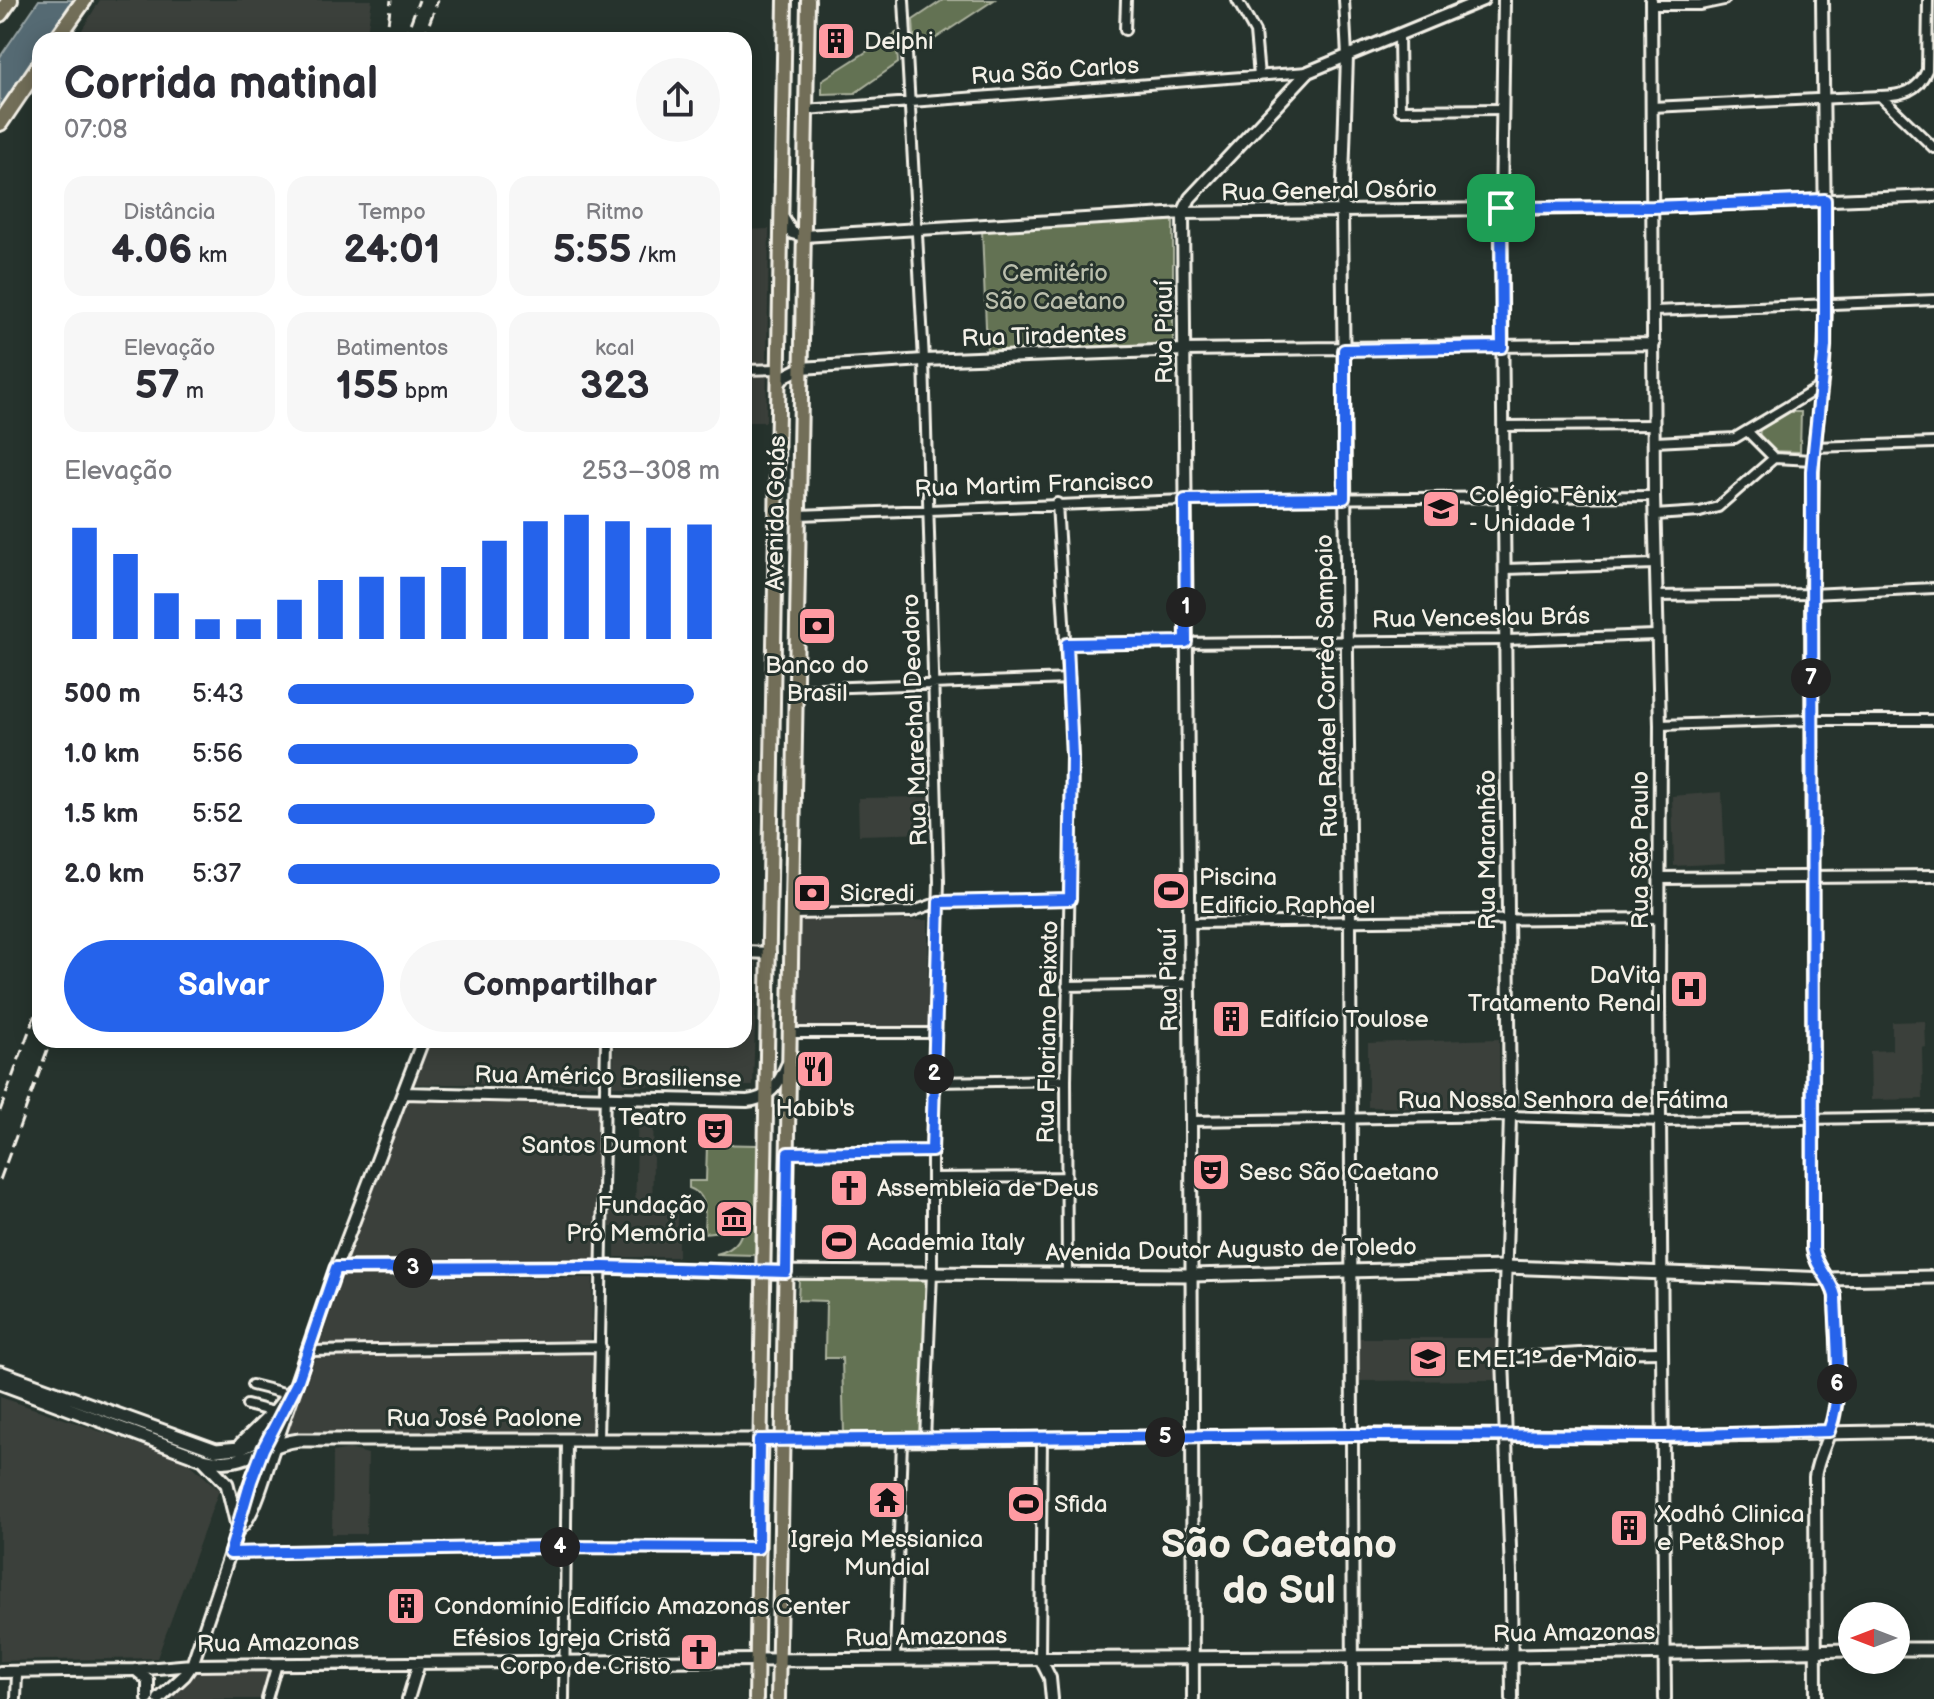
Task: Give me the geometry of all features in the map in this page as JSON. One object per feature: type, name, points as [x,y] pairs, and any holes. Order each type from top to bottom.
[{"type":"highway","points":[[0,14],[10,0]]},
{"type":"highway","points":[[62,32],[84,0]]},
{"type":"highway","points":[[0,123],[32,76]]},
{"type":"main road","name":"Avenida Goiás","points":[[756,1699],[785,0]]},
{"type":"main road","name":"Avenida Goiás","points":[[778,1699],[808,0]]},
{"type":"main road","name":"Avenida Doutor Augusto de Toledo","points":[[336,1268],[603,1267],[763,1272],[1191,1275],[1505,1267],[1828,1279],[1934,1277]]},
{"type":"main road","points":[[270,1444],[297,1383],[336,1268]]},
{"type":"main road","points":[[0,1372],[193,1449]]},
{"type":"main road","points":[[0,1383],[193,1449]]},
{"type":"main road","points":[[232,1449],[254,1433],[297,1383]]},
{"type":"main road","name":"Rua José Paolone","points":[[193,1449],[232,1449],[299,1440],[1664,1436],[1934,1431]]},
{"type":"main road","name":"Rua José Paolone","points":[[193,1449],[203,1459],[230,1463],[270,1444]]},
{"type":"main road","points":[[203,1459],[218,1473],[230,1491],[238,1529]]},
{"type":"main road","points":[[1910,1649],[1934,1649]]},
{"type":"main road","name":"Rua Amazonas","points":[[756,1660],[1511,1656],[1838,1650]]},
{"type":"street","name":"Rua Marechal Deodoro","points":[[904,0],[924,360],[939,902],[932,1273],[925,1440]]},
{"type":"street","points":[[1125,30],[1126,0]]},
{"type":"street","points":[[1237,0],[1255,32],[1259,76]]},
{"type":"street","points":[[1344,0],[1347,56]]},
{"type":"street","points":[[1183,213],[1190,198],[1308,72],[1483,0]]},
{"type":"street","name":"Rua Maranhão","points":[[1504,0],[1501,208],[1510,1116],[1503,1358],[1512,1699]]},
{"type":"street","points":[[1651,2],[1700,5],[1724,0]]},
{"type":"street","points":[[1816,1699],[1815,1477],[1833,1420],[1837,1383],[1835,1296],[1828,1279],[1817,1265],[1813,1249],[1811,594],[1813,460],[1826,303],[1822,0]]},
{"type":"street","points":[[1652,107],[1908,92],[1923,80],[1929,57],[1928,0]]},
{"type":"street","name":"Rua São Paulo","points":[[1651,2],[1654,496],[1660,725],[1665,1699]]},
{"type":"street","points":[[1399,35],[1400,110],[1501,109]]},
{"type":"street","name":"Rua Rafael Corrêa Sampaio","points":[[1347,56],[1342,211],[1350,921],[1353,1699]]},
{"type":"street","name":"Rua São Carlos","points":[[805,110],[1308,72]]},
{"type":"street","points":[[1880,96],[1934,148]]},
{"type":"street","name":"Rua General Osório","points":[[803,236],[1183,213],[1653,207],[1934,196]]},
{"type":"street","name":"Rua Piauí","points":[[1183,213],[1193,1699]]},
{"type":"street","points":[[783,218],[792,233],[803,236]]},
{"type":"street","points":[[1654,311],[1934,300]]},
{"type":"street","name":"Rua Tiradentes","points":[[801,368],[1184,350],[1654,344]]},
{"type":"street","points":[[778,385],[785,376],[801,368]]},
{"type":"street","points":[[752,370],[778,369]]},
{"type":"street","points":[[1655,442],[1728,439],[1748,432],[1820,387]]},
{"type":"street","points":[[1505,426],[1654,425]]},
{"type":"street","points":[[1748,432],[1774,458],[1813,460]]},
{"type":"street","points":[[1814,447],[1934,443]]},
{"type":"street","points":[[1655,515],[1709,511],[1718,507],[1774,458]]},
{"type":"street","name":"Rua Martim Francisco","points":[[799,515],[1185,500],[1654,496]]},
{"type":"street","name":"Rua Floriano Peixoto","points":[[1057,503],[1072,757],[1066,1080],[1067,1275]]},
{"type":"street","points":[[1506,569],[1655,564]]},
{"type":"street","points":[[1656,596],[1811,594],[1934,588]]},
{"type":"street","name":"Rua Venceslau Brás","points":[[1067,644],[1506,640],[1656,635]]},
{"type":"street","points":[[795,689],[1069,679]]},
{"type":"street","points":[[1660,725],[1934,720]]},
{"type":"street","points":[[1659,878],[1934,876]]},
{"type":"street","points":[[791,914],[911,912],[939,902],[1070,899]]},
{"type":"street","points":[[1189,923],[1660,918]]},
{"type":"street","points":[[752,952],[770,953]]},
{"type":"street","points":[[1067,986],[1189,984]]},
{"type":"street","points":[[791,1033],[935,1033]]},
{"type":"street","points":[[336,1268],[420,1048]]},
{"type":"street","points":[[598,1440],[606,1048]]},
{"type":"street","name":"Rua Américo Brasiliense","points":[[403,1093],[747,1101],[767,1096],[777,1086],[790,1058]]},
{"type":"street","points":[[934,1082],[1066,1080]]},
{"type":"street","name":"Rua Nossa Senhora de Fátima","points":[[1191,1121],[1510,1116],[1662,1121],[1934,1117]]},
{"type":"street","points":[[788,1153],[932,1151]]},
{"type":"street","points":[[932,1178],[1066,1177]]},
{"type":"street","points":[[307,1351],[601,1347]]},
{"type":"street","points":[[1503,1358],[1662,1352]]},
{"type":"street","points":[[252,1385],[288,1394]]},
{"type":"street","points":[[247,1405],[274,1412]]},
{"type":"street","points":[[1042,1438],[1040,1658],[1050,1678],[1052,1699]]},
{"type":"street","points":[[564,1699],[567,1440]]},
{"type":"street","points":[[895,1660],[902,1440]]},
{"type":"street","points":[[250,1513],[252,1492],[270,1444]]},
{"type":"street","points":[[238,1529],[245,1526],[250,1513],[270,1444]]},
{"type":"street","points":[[159,1699],[192,1665],[238,1529],[245,1496],[270,1444]]},
{"type":"street","points":[[230,1553],[758,1548]]},
{"type":"street","name":"Rua Amazonas","points":[[0,1672],[134,1670],[192,1665],[756,1660]]},
{"type":"street","points":[[408,1699],[419,1663]]},
{"type":"street","points":[[267,1699],[277,1664]]},
{"type":"street","points":[[134,1670],[148,1680],[148,1699]]},
{"type":"street","points":[[16,1699],[17,1673]]},
{"type":"shaded area","points":[[100,0],[372,0],[367,32],[81,32]]},
{"type":"shaded area","points":[[769,229],[766,422],[752,422],[752,230]]},
{"type":"shaded area","points":[[1722,792],[1725,863],[1674,866],[1672,796]]},
{"type":"shaded area","points":[[931,797],[931,833],[859,835],[858,798]]},
{"type":"shaded area","points":[[928,920],[928,1029],[798,1029],[801,921]]},
{"type":"shaded area","points":[[752,962],[757,962],[753,1086],[613,1086],[614,1048],[752,1048]]},
{"type":"shaded area","points":[[1925,1021],[1923,1099],[1871,1100],[1870,1051],[1892,1050],[1892,1022]]},
{"type":"shaded area","points":[[1499,1039],[1500,1110],[1368,1107],[1368,1043]]},
{"type":"shaded area","points":[[428,1048],[598,1048],[598,1085],[413,1084]]},
{"type":"shaded area","points":[[407,1100],[598,1103],[595,1262],[346,1259]]},
{"type":"shaded area","points":[[638,1108],[654,1108],[652,1213],[678,1214],[678,1229],[647,1228],[647,1236],[678,1237],[678,1257],[615,1257],[615,1236],[635,1235],[635,1228],[610,1227],[610,1212],[635,1212]]},
{"type":"shaded area","points":[[342,1275],[593,1278],[591,1340],[317,1344]]},
{"type":"shaded area","name":"EMEI 1° de Maio","points":[[1358,1338],[1499,1338],[1499,1380],[1358,1381]]},
{"type":"shaded area","points":[[592,1354],[591,1435],[288,1432],[312,1357]]},
{"type":"shaded area","points":[[0,1397],[187,1461],[219,1490],[157,1658],[0,1661]]},
{"type":"shaded area","points":[[349,1449],[368,1454],[366,1534],[332,1534],[333,1452]]},
{"type":"shaded area","points":[[269,1668],[261,1699],[165,1699],[192,1672]]},
{"type":"green space","points":[[943,0],[994,0],[915,52],[913,20]]},
{"type":"green space","points":[[896,33],[898,63],[855,93],[822,94],[822,80]]},
{"type":"green space","name":"Cemitério São Caetano","points":[[1173,220],[1173,343],[987,351],[982,230]]},
{"type":"green space","points":[[1790,412],[1801,412],[1800,452],[1772,451],[1759,438],[1760,430]]},
{"type":"green space","points":[[707,1144],[757,1145],[755,1255],[716,1254],[730,1249],[738,1241],[743,1216],[725,1216],[722,1231],[704,1233],[703,1201],[696,1191],[689,1188],[689,1181],[706,1181]]},
{"type":"green space","points":[[926,1279],[921,1434],[844,1434],[842,1358],[825,1358],[826,1301],[798,1300],[799,1280]]},
{"type":"water","points":[[39,0],[73,0],[51,32],[32,32],[32,61],[0,109],[0,57]]},
{"type":"railway","points":[[387,32],[391,0]]},
{"type":"railway","points":[[407,32],[419,0]]},
{"type":"railway","points":[[426,32],[438,0]]},
{"type":"railway","points":[[0,1111],[32,1023]]},
{"type":"railway","points":[[0,1180],[48,1048]]},
{"type":"place","name":"Delphi","points":[[836,41]]},
{"type":"place","name":"Colégio Fênix - Unidade 1","points":[[1441,509]]},
{"type":"place","name":"Banco do Brasil","points":[[817,626]]},
{"type":"place","name":"Piscina Edificio Raphael","points":[[1171,891]]},
{"type":"place","name":"Sicredi","points":[[812,893]]},
{"type":"place","name":"DaVita Tratamento Renal","points":[[1689,989]]},
{"type":"place","name":"Edifício Toulose","points":[[1231,1019]]},
{"type":"place","name":"Habib's","points":[[815,1069]]},
{"type":"place","name":"Teatro Santos Dumont","points":[[715,1131]]},
{"type":"place","name":"Sesc São Caetano","points":[[1211,1172]]},
{"type":"place","name":"Assembleia de Deus","points":[[849,1188]]},
{"type":"place","name":"Fundação Pró Memória","points":[[734,1219]]},
{"type":"place","name":"Academia Italy","points":[[839,1242]]},
{"type":"place","name":"EMEI 1° de Maio","points":[[1428,1359]]},
{"type":"place","name":"Igreja Messianica Mundial","points":[[887,1500]]},
{"type":"place","name":"Sfida","points":[[1026,1504]]},
{"type":"place","name":"Xodhó Clinica e Pet&Shop","points":[[1629,1528]]},
{"type":"place","name":"Condomínio Edifício Amazonas Center","points":[[406,1606]]},
{"type":"place","name":"Efésios Igreja Cristã Corpo de Cristo","points":[[699,1652]]},
{"type":"district","name":"São Caetano do Sul","points":[[1279,1568]]},
{"type":"route","points":[[1825,200],[1825,346],[1812,471],[1813,1249],[1817,1265],[1828,1279],[1835,1296],[1837,1383],[1836,1404],[1829,1431],[1664,1436],[759,1440],[758,1548],[548,1547],[230,1553],[245,1496],[263,1449],[297,1383],[336,1268],[603,1267],[786,1272],[788,1153],[932,1151],[939,902],[1070,899],[1072,757],[1067,644],[1186,642],[1185,500],[1344,498],[1344,350],[1502,347],[1501,208],[1653,207],[1825,200]]}]
